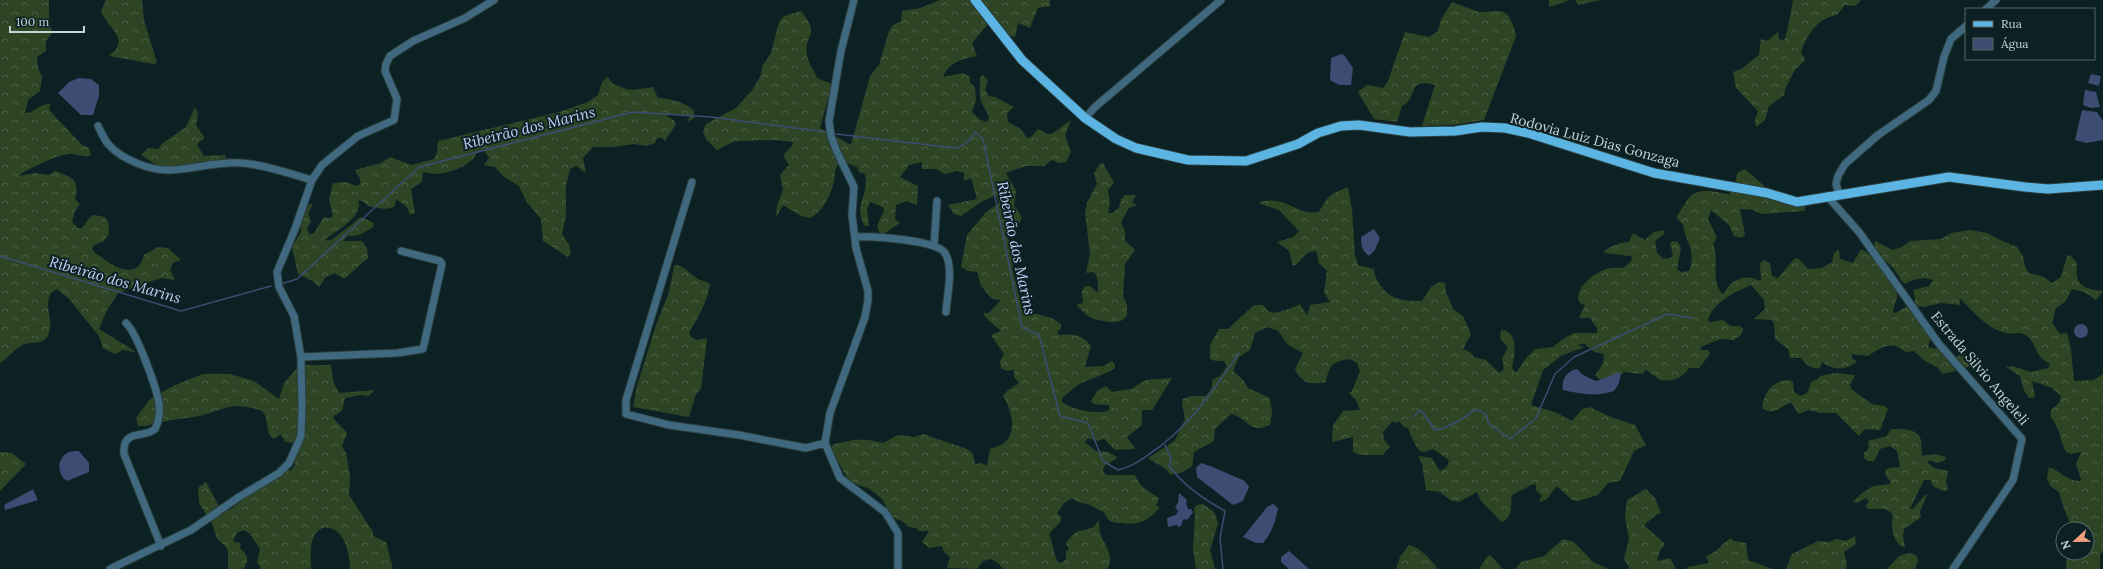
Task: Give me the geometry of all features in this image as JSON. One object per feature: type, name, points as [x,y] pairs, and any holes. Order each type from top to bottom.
[{"type":"main road","name":"Rodovia Luiz Dias Gonzaga","points":[[975,0],[1022,60],[1085,118],[1116,139],[1136,148],[1188,160],[1218,162],[1246,161],[1298,144],[1318,133],[1341,126],[1359,125],[1410,132],[1456,131],[1482,127],[1504,128],[1544,138],[1654,173],[1767,193],[1796,202],[1950,177],[2025,188],[2064,188],[2103,185]]},
{"type":"street","points":[[110,569],[161,546],[209,519],[239,497],[279,473],[289,463],[301,436],[301,357],[294,316],[279,288],[277,272],[295,229],[312,180],[322,165],[358,136],[394,120],[397,99],[385,70],[390,56],[413,41],[464,18],[494,0]]},
{"type":"street","points":[[854,0],[841,51],[829,120],[831,136],[854,187],[852,214],[856,237],[856,248],[868,291],[868,300],[865,317],[830,413],[825,443],[840,478],[885,512],[898,533],[898,569]]},
{"type":"street","points":[[1085,118],[1095,107],[1221,0]]},
{"type":"street","points":[[1987,8],[1996,0]]},
{"type":"street","points":[[1839,194],[1836,184],[1838,176],[1845,164],[1878,135],[1929,100],[1936,91],[1944,57],[1951,39],[1965,27]]},
{"type":"street","points":[[98,126],[108,144],[117,152],[152,168],[170,170],[224,162],[241,163],[261,166],[312,180]]},
{"type":"street","points":[[692,182],[626,400],[626,414],[669,425],[739,435],[806,448],[825,443]]},
{"type":"street","name":"Estrada Silvio Angeleli","points":[[1827,196],[1859,232],[1939,344],[2022,439],[2013,480],[1953,569]]},
{"type":"street","points":[[934,246],[937,201]]},
{"type":"street","points":[[856,237],[902,239],[940,248],[945,253],[947,261],[946,312]]},
{"type":"street","points":[[301,357],[397,353],[423,349],[442,264],[440,261],[401,251]]},
{"type":"street","points":[[126,323],[132,330],[150,376],[158,401],[159,414],[156,429],[150,432],[137,434],[128,439],[125,444],[124,454],[161,546]]},
{"type":"green space","points":[[0,0],[49,0],[49,18],[52,33],[46,41],[46,51],[37,57],[38,68],[42,77],[40,91],[28,100],[25,113],[28,113],[43,105],[51,104],[49,107],[50,111],[82,145],[89,148],[91,155],[63,155],[39,164],[19,176],[35,173],[49,175],[55,171],[70,177],[75,183],[76,187],[75,199],[80,204],[75,211],[72,222],[78,228],[82,228],[92,215],[101,216],[108,222],[109,234],[104,241],[93,246],[92,249],[98,255],[115,266],[127,270],[138,267],[144,255],[158,247],[168,248],[181,260],[173,263],[170,270],[175,280],[161,278],[118,293],[106,312],[99,329],[136,352],[123,350],[115,354],[103,348],[99,336],[69,299],[57,289],[49,298],[50,331],[47,337],[40,342],[22,345],[0,363]]},
{"type":"green space","points":[[106,0],[142,0],[144,20],[157,63],[153,64],[109,56],[117,48],[119,41],[118,37],[101,11]]},
{"type":"green space","points":[[940,0],[1050,0],[1050,6],[1038,8],[1030,28],[1018,23],[1015,37],[1007,35],[1002,26],[984,8],[989,23],[972,43],[977,56],[961,60],[952,65],[943,77],[963,73],[970,77],[970,83],[975,87],[976,100],[972,112],[979,119],[986,122],[989,117],[980,98],[980,78],[983,75],[988,81],[985,90],[988,94],[987,96],[995,97],[1014,107],[1007,113],[1008,122],[1021,129],[1027,138],[1031,137],[1038,129],[1048,134],[1053,133],[1071,120],[1065,135],[1071,152],[1066,162],[1059,163],[1052,160],[1044,166],[1026,166],[1006,173],[1016,191],[1014,206],[1022,217],[1018,227],[1005,235],[1015,250],[1012,268],[1024,315],[1037,314],[1052,318],[1061,324],[1061,328],[1057,332],[1059,335],[1077,336],[1084,339],[1091,346],[1085,367],[1104,366],[1112,361],[1115,365],[1115,368],[1111,371],[1079,384],[1062,398],[1062,402],[1085,411],[1098,412],[1109,410],[1109,405],[1094,404],[1091,401],[1098,390],[1106,386],[1112,392],[1131,389],[1146,380],[1172,378],[1152,410],[1142,410],[1142,425],[1127,437],[1135,449],[1115,450],[1104,439],[1097,441],[1088,438],[1085,442],[1096,451],[1108,452],[1117,457],[1104,466],[1103,471],[1106,475],[1135,475],[1142,486],[1159,498],[1156,506],[1160,507],[1148,519],[1138,523],[1116,523],[1110,521],[1104,512],[1072,498],[1064,503],[1057,513],[1061,517],[1061,521],[1049,534],[1056,559],[1058,562],[1062,563],[1066,559],[1066,551],[1069,550],[1066,542],[1076,532],[1094,527],[1099,519],[1100,532],[1110,555],[1107,569],[1003,569],[998,563],[991,559],[983,561],[977,569],[947,568],[950,557],[944,552],[942,546],[929,548],[922,542],[929,531],[919,531],[916,528],[909,527],[902,521],[892,517],[882,499],[870,489],[853,483],[847,478],[831,448],[834,444],[853,440],[868,440],[883,443],[898,435],[914,437],[923,434],[967,449],[973,454],[975,464],[981,463],[987,466],[990,449],[1003,444],[1008,438],[1011,433],[1012,420],[1011,413],[1003,396],[1008,390],[1019,383],[1014,377],[1014,370],[1006,371],[1001,368],[1000,361],[1004,354],[991,335],[1001,331],[986,318],[983,313],[989,313],[1001,300],[992,299],[981,286],[977,272],[968,271],[961,267],[967,235],[986,212],[999,203],[996,195],[981,202],[961,216],[954,214],[948,205],[977,199],[971,178],[964,181],[964,173],[957,171],[945,174],[936,169],[922,169],[922,162],[909,165],[900,177],[918,186],[917,205],[906,201],[896,205],[895,219],[900,223],[885,233],[880,233],[877,226],[884,211],[883,207],[870,202],[867,209],[869,226],[865,226],[860,212],[866,182],[865,174],[859,172],[857,167],[847,163],[838,164],[830,195],[821,209],[814,216],[810,218],[801,216],[783,205],[776,218],[777,206],[783,190],[780,175],[789,165],[784,154],[792,146],[793,142],[776,140],[735,141],[717,150],[706,139],[703,132],[706,124],[736,108],[753,89],[761,75],[762,67],[771,53],[779,22],[784,16],[801,11],[807,19],[811,30],[806,48],[809,61],[817,78],[832,84],[820,128],[851,145],[870,76],[879,65],[889,31],[893,25],[901,21],[902,11],[920,8]]},
{"type":"green space","points":[[1549,0],[1567,0],[1568,1],[1549,7]]},
{"type":"green space","points":[[1575,0],[1600,0],[1578,5]]},
{"type":"green space","points":[[1793,0],[1860,0],[1860,2],[1854,6],[1845,5],[1837,15],[1824,20],[1814,28],[1806,39],[1801,52],[1805,60],[1795,70],[1786,87],[1784,95],[1769,106],[1765,120],[1756,127],[1755,120],[1758,111],[1736,88],[1733,72],[1741,69],[1759,55],[1761,39],[1767,41],[1778,32],[1779,39],[1784,41]]},
{"type":"green space","points":[[1452,2],[1479,12],[1501,11],[1508,15],[1514,27],[1516,36],[1484,120],[1453,125],[1422,126],[1435,85],[1426,83],[1416,86],[1410,98],[1402,106],[1397,122],[1374,119],[1358,92],[1367,85],[1383,88],[1388,81],[1405,32],[1429,37],[1438,31],[1441,19]]},
{"type":"green space","points":[[608,77],[613,84],[626,89],[633,90],[653,87],[658,98],[677,101],[686,105],[694,111],[694,118],[688,122],[689,117],[681,114],[666,116],[674,120],[676,124],[665,141],[662,138],[657,138],[655,143],[647,146],[634,144],[613,147],[593,147],[583,158],[586,173],[576,166],[570,169],[566,186],[566,216],[562,234],[569,245],[571,253],[568,257],[543,241],[541,219],[526,201],[519,186],[503,176],[495,167],[484,165],[489,158],[483,149],[479,151],[467,164],[455,170],[436,174],[423,172],[422,182],[411,189],[415,213],[410,215],[407,207],[396,199],[395,206],[386,209],[370,207],[362,201],[358,201],[359,207],[353,218],[326,239],[327,241],[333,239],[361,217],[374,223],[373,227],[367,231],[358,235],[347,236],[343,241],[362,241],[367,248],[368,258],[344,279],[335,273],[326,277],[319,287],[314,282],[298,274],[292,247],[301,232],[300,223],[309,204],[313,204],[308,213],[311,222],[307,229],[310,235],[314,233],[324,217],[330,218],[333,216],[329,199],[333,183],[345,182],[357,186],[360,184],[360,179],[355,170],[381,163],[390,157],[411,165],[434,159],[437,153],[438,141],[559,112],[588,102],[598,95],[602,82]]},
{"type":"green space","points":[[195,107],[198,114],[196,125],[204,137],[203,140],[197,145],[204,156],[225,155],[226,159],[220,164],[204,170],[178,171],[160,167],[141,155],[148,148],[158,149],[163,143],[186,127]]},
{"type":"green space","points":[[1103,163],[1114,183],[1108,190],[1110,202],[1108,213],[1112,213],[1119,208],[1121,199],[1125,195],[1136,195],[1132,202],[1137,205],[1129,208],[1121,222],[1125,232],[1125,241],[1135,250],[1125,264],[1123,296],[1127,305],[1127,315],[1124,319],[1115,322],[1092,318],[1076,305],[1083,303],[1082,291],[1085,286],[1090,286],[1097,292],[1098,291],[1098,281],[1095,274],[1093,272],[1086,273],[1090,254],[1085,213],[1087,203],[1097,184],[1094,173],[1100,164]]},
{"type":"green space","points":[[1745,169],[1781,201],[1806,206],[1804,211],[1762,214],[1753,210],[1740,209],[1745,234],[1742,238],[1734,236],[1729,225],[1711,210],[1708,219],[1717,238],[1713,244],[1716,256],[1716,276],[1718,288],[1722,294],[1736,280],[1752,278],[1761,280],[1760,264],[1763,260],[1770,263],[1772,276],[1778,278],[1795,258],[1799,259],[1808,269],[1821,268],[1832,262],[1834,253],[1839,249],[1840,259],[1853,263],[1861,249],[1871,256],[1883,268],[1892,282],[1897,294],[1897,299],[1893,310],[1895,313],[1906,307],[1914,305],[1915,299],[1913,290],[1929,286],[1933,280],[1926,278],[1918,279],[1905,284],[1894,269],[1877,252],[1875,241],[1893,250],[1902,247],[1910,241],[1941,239],[1951,233],[1970,230],[1987,233],[2017,247],[2023,256],[2025,267],[2029,273],[2044,277],[2052,283],[2061,277],[2067,256],[2070,255],[2077,263],[2077,274],[2080,283],[2087,288],[2103,291],[2096,300],[2084,292],[2072,289],[2065,302],[2056,308],[2052,323],[2060,334],[2067,333],[2071,349],[2074,381],[2093,380],[2103,374],[2103,551],[2100,555],[2100,569],[2066,569],[2066,561],[2095,561],[2095,521],[2070,521],[2059,492],[2050,486],[2047,478],[2049,467],[2072,480],[2080,481],[2081,479],[2076,464],[2081,452],[2071,454],[2066,452],[2051,415],[2051,410],[2059,403],[2061,396],[2052,388],[2032,381],[2035,396],[2033,398],[2029,398],[2024,390],[2020,376],[2006,367],[2012,366],[2031,372],[2048,368],[2050,364],[2038,354],[2031,340],[2027,336],[2022,334],[2006,333],[1993,328],[1981,319],[1960,298],[1960,305],[1941,303],[1925,307],[1914,306],[1917,316],[1930,324],[1936,333],[1936,337],[1931,337],[1928,347],[1942,350],[1953,359],[1962,353],[1976,357],[1977,360],[1972,366],[1943,374],[1937,367],[1925,361],[1914,351],[1905,352],[1895,346],[1886,346],[1868,356],[1852,354],[1852,358],[1857,362],[1844,368],[1831,367],[1822,362],[1820,368],[1814,368],[1807,365],[1801,358],[1790,358],[1788,349],[1775,339],[1774,324],[1772,320],[1754,319],[1765,309],[1764,300],[1751,285],[1732,294],[1720,302],[1715,307],[1708,319],[1709,322],[1723,320],[1731,326],[1740,326],[1743,329],[1742,334],[1734,340],[1721,339],[1702,346],[1700,350],[1708,350],[1710,354],[1699,368],[1689,368],[1680,377],[1673,380],[1660,380],[1646,370],[1642,374],[1624,372],[1615,380],[1599,379],[1595,375],[1603,364],[1604,354],[1594,352],[1585,344],[1580,344],[1579,346],[1584,347],[1561,356],[1543,370],[1531,405],[1557,413],[1572,421],[1582,409],[1590,407],[1608,416],[1635,425],[1646,445],[1634,451],[1620,481],[1608,483],[1598,495],[1578,501],[1572,500],[1557,486],[1547,499],[1540,502],[1539,501],[1542,496],[1536,490],[1536,485],[1533,484],[1512,495],[1510,514],[1506,520],[1502,522],[1481,501],[1477,492],[1459,502],[1450,500],[1440,492],[1426,490],[1422,464],[1418,456],[1432,458],[1440,471],[1447,467],[1449,460],[1433,449],[1425,452],[1421,451],[1414,442],[1408,428],[1404,427],[1400,422],[1395,423],[1393,421],[1383,432],[1384,440],[1390,447],[1382,455],[1360,455],[1353,452],[1353,437],[1332,442],[1333,425],[1343,411],[1360,410],[1356,400],[1349,393],[1352,391],[1360,371],[1357,363],[1350,359],[1340,361],[1330,368],[1326,382],[1308,382],[1301,378],[1295,369],[1303,353],[1288,345],[1278,331],[1267,327],[1255,333],[1250,350],[1239,357],[1233,371],[1244,381],[1248,388],[1270,398],[1272,413],[1270,425],[1263,428],[1253,427],[1241,418],[1231,414],[1215,429],[1214,441],[1194,452],[1192,466],[1179,473],[1170,474],[1166,469],[1148,458],[1175,440],[1185,419],[1182,404],[1183,399],[1191,396],[1206,396],[1212,387],[1212,380],[1220,376],[1227,366],[1224,361],[1210,359],[1210,345],[1219,329],[1228,329],[1254,305],[1263,305],[1268,311],[1273,313],[1300,304],[1307,316],[1310,305],[1330,302],[1324,292],[1327,271],[1319,263],[1316,251],[1307,253],[1293,266],[1289,251],[1277,242],[1293,237],[1299,231],[1279,210],[1258,203],[1276,201],[1311,213],[1319,212],[1330,196],[1348,187],[1352,210],[1355,255],[1358,265],[1374,269],[1378,282],[1388,294],[1403,300],[1422,301],[1431,287],[1439,282],[1445,283],[1446,292],[1453,309],[1463,316],[1471,334],[1463,349],[1470,352],[1474,357],[1486,360],[1499,373],[1504,369],[1502,359],[1508,347],[1500,339],[1501,330],[1507,331],[1513,339],[1515,351],[1512,368],[1516,373],[1528,356],[1536,349],[1553,347],[1574,333],[1597,333],[1597,328],[1590,318],[1579,318],[1585,305],[1580,303],[1578,299],[1580,290],[1586,282],[1595,275],[1608,268],[1625,267],[1632,260],[1631,256],[1605,253],[1604,251],[1609,247],[1629,242],[1633,233],[1645,240],[1654,232],[1664,230],[1664,234],[1655,241],[1657,253],[1664,259],[1670,258],[1673,255],[1670,243],[1673,241],[1678,242],[1681,248],[1677,269],[1681,272],[1689,271],[1692,257],[1690,247],[1683,224],[1677,219],[1677,216],[1692,195],[1700,191],[1711,191],[1732,195],[1725,189],[1737,185],[1736,179],[1738,172]]},
{"type":"green space","points":[[677,265],[686,269],[694,277],[707,282],[710,285],[705,303],[689,333],[692,338],[697,340],[707,338],[701,389],[696,394],[689,417],[633,407],[637,386],[656,325],[669,292],[674,266]]},
{"type":"green space","points":[[300,365],[331,365],[333,381],[339,393],[374,390],[369,396],[360,395],[345,398],[342,411],[333,418],[347,433],[342,446],[346,453],[350,476],[349,495],[373,532],[373,536],[386,542],[393,569],[350,569],[347,548],[341,535],[330,528],[322,528],[317,532],[312,540],[311,569],[260,569],[260,566],[257,563],[260,549],[250,534],[244,530],[237,533],[233,540],[234,542],[241,543],[240,549],[245,553],[247,558],[246,564],[243,569],[228,569],[228,552],[226,547],[217,539],[212,523],[199,503],[198,488],[206,482],[222,512],[231,509],[278,472],[291,470],[295,465],[295,443],[285,442],[281,434],[274,439],[269,432],[263,412],[257,409],[241,406],[220,409],[199,416],[164,421],[146,426],[138,426],[136,418],[150,399],[173,386],[203,374],[230,374],[254,381],[279,399],[284,383]]},
{"type":"green space","points":[[1835,373],[1855,375],[1850,385],[1851,389],[1872,404],[1885,406],[1888,409],[1880,430],[1865,429],[1859,436],[1836,413],[1821,413],[1808,410],[1799,414],[1791,403],[1774,411],[1762,408],[1765,396],[1775,384],[1793,381],[1794,392],[1801,396],[1808,392],[1811,382],[1818,379],[1820,376]]},
{"type":"green space","points":[[1891,429],[1914,431],[1920,437],[1922,456],[1935,454],[1946,457],[1945,460],[1938,463],[1929,460],[1927,462],[1934,468],[1948,471],[1946,482],[1948,489],[1945,491],[1934,487],[1930,480],[1924,480],[1910,509],[1913,509],[1925,495],[1927,495],[1920,512],[1921,517],[1904,529],[1903,536],[1905,548],[1895,539],[1892,530],[1893,516],[1888,510],[1868,509],[1866,506],[1869,501],[1866,498],[1857,503],[1853,502],[1862,493],[1873,486],[1890,484],[1890,481],[1885,475],[1886,470],[1889,468],[1900,467],[1897,451],[1890,446],[1880,449],[1874,461],[1868,461],[1864,458],[1864,453],[1869,448],[1868,441],[1887,436]]},
{"type":"green space","points":[[0,452],[12,453],[26,464],[0,491]]},
{"type":"green space","points":[[1646,489],[1655,498],[1661,513],[1656,515],[1644,525],[1665,544],[1660,551],[1657,561],[1670,558],[1676,569],[1628,569],[1629,567],[1624,559],[1629,539],[1625,517],[1627,500]]},
{"type":"green space","points":[[1203,504],[1214,512],[1218,523],[1210,550],[1215,569],[1196,569],[1193,550],[1194,509],[1197,505]]},
{"type":"green space","points":[[1855,536],[1856,544],[1844,552],[1847,565],[1846,569],[1786,569],[1792,554],[1818,541],[1829,542],[1836,539],[1846,541]]},
{"type":"green space","points":[[1731,538],[1734,541],[1746,543],[1748,560],[1772,569],[1686,569],[1688,567],[1709,563],[1706,556],[1713,553]]},
{"type":"green space","points":[[1563,539],[1574,542],[1593,562],[1608,569],[1515,569],[1521,562],[1544,556]]},
{"type":"green space","points":[[1409,545],[1421,551],[1438,569],[1396,569],[1400,557]]},
{"type":"green space","points":[[1909,553],[1916,555],[1918,560],[1915,569],[1887,569],[1899,556]]},
{"type":"green space","points":[[1490,555],[1503,569],[1479,569]]},
{"type":"water","points":[[1341,54],[1344,55],[1353,68],[1351,85],[1339,85],[1330,80],[1331,58]]},
{"type":"water","points":[[2091,74],[2101,76],[2099,86],[2088,83]]},
{"type":"water","points":[[79,78],[91,79],[99,85],[99,96],[93,115],[81,115],[58,93],[69,82]]},
{"type":"water","points":[[2085,90],[2096,92],[2100,107],[2091,108],[2083,105]]},
{"type":"water","points":[[2082,110],[2097,112],[2103,121],[2103,140],[2086,143],[2075,140]]},
{"type":"water","points":[[1374,229],[1380,238],[1375,250],[1369,256],[1362,248],[1361,237]]},
{"type":"water","points":[[2081,324],[2086,326],[2088,331],[2086,336],[2081,338],[2076,336],[2074,331],[2076,326]]},
{"type":"water","points":[[1577,369],[1583,375],[1596,381],[1621,372],[1619,383],[1614,391],[1601,394],[1582,394],[1563,390],[1565,376]]},
{"type":"water","points":[[73,451],[79,451],[89,463],[89,472],[67,481],[61,474],[59,466],[60,462],[65,454]]},
{"type":"water","points":[[1201,463],[1243,480],[1249,487],[1243,501],[1233,505],[1197,477],[1196,468]]},
{"type":"water","points":[[33,489],[38,500],[5,510],[4,505]]},
{"type":"water","points":[[1179,493],[1187,500],[1186,503],[1188,509],[1191,509],[1193,512],[1188,519],[1183,520],[1181,526],[1178,527],[1177,525],[1168,527],[1167,518],[1176,515],[1178,511],[1175,507],[1178,503]]},
{"type":"water","points":[[1273,504],[1278,508],[1276,517],[1271,531],[1263,543],[1256,543],[1243,537],[1267,507]]},
{"type":"water","points":[[1289,551],[1309,569],[1289,569],[1281,562],[1281,557]]},
{"type":"waterway","name":"Ribeirão dos Marins","points":[[281,284],[297,279],[419,167],[633,112],[711,117],[826,132]]},
{"type":"waterway","name":"Ribeirão dos Marins","points":[[836,134],[955,148],[962,146],[975,132],[983,139],[1022,327],[1039,335],[1060,416],[1088,423],[1103,461],[1118,470],[1131,466],[1141,460],[1176,433],[1199,408],[1239,353]]},
{"type":"waterway","name":"Ribeirão dos Marins","points":[[0,256],[181,311],[271,286]]},
{"type":"waterway","points":[[1413,417],[1421,410],[1435,430],[1444,428],[1456,422],[1474,410],[1481,411],[1487,416],[1488,423],[1510,439],[1536,418],[1555,374],[1574,357],[1668,314],[1692,318]]},
{"type":"waterway","points":[[1165,445],[1171,458],[1169,466],[1181,480],[1194,492],[1225,511],[1220,538],[1223,569]]}]
